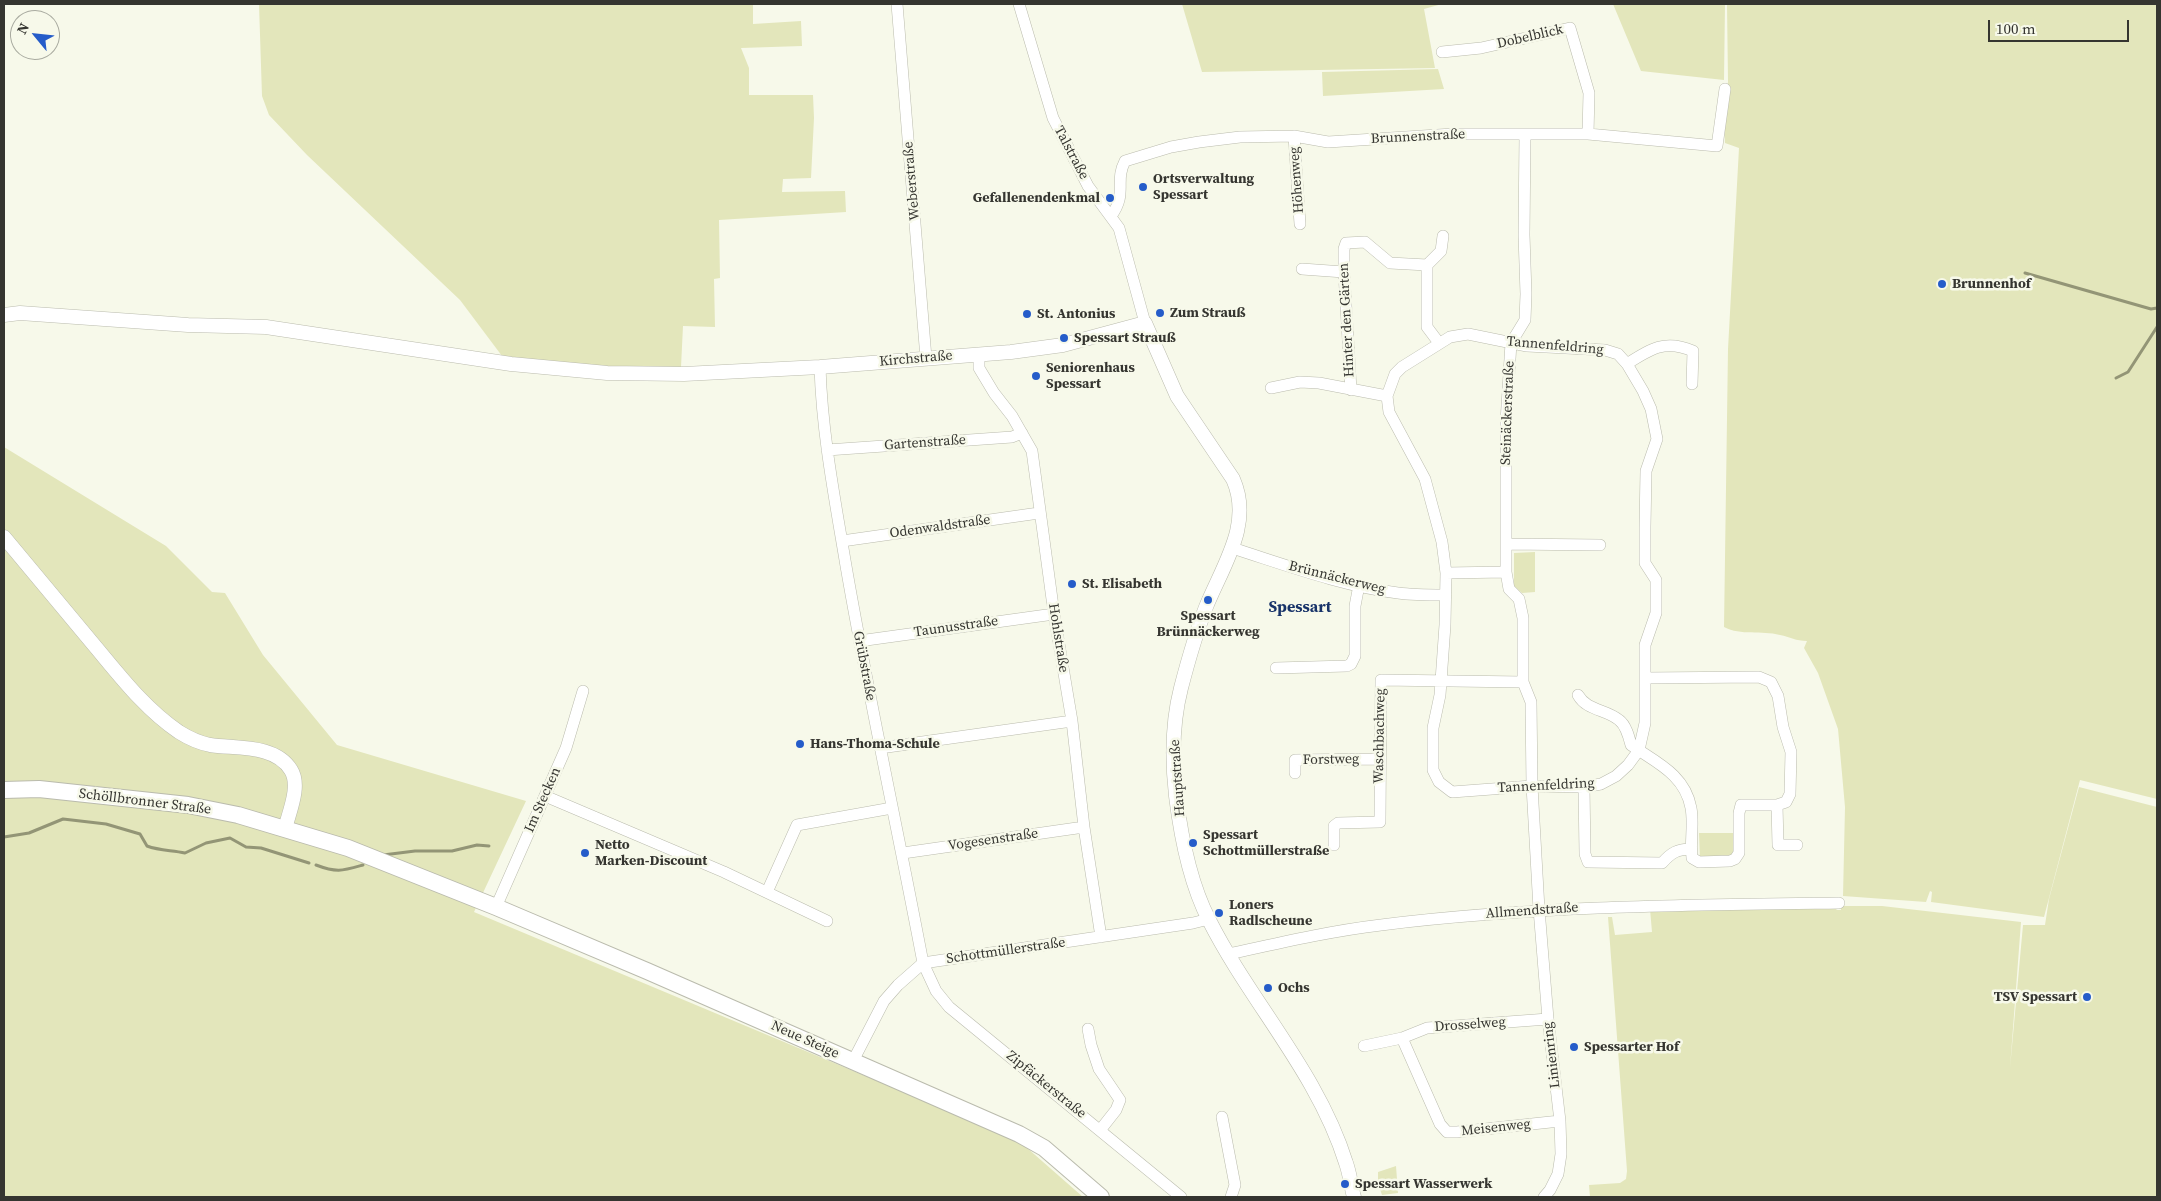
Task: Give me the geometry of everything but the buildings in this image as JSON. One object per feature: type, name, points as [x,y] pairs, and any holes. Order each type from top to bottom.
[{"type":"main road","name":"Schöllbronner Straße","points":[[4,790],[39,789],[188,805],[238,815],[353,850],[496,907]]},
{"type":"main road","name":"Neue Steige","points":[[496,907],[1019,1134],[1044,1148],[1101,1197]]},
{"type":"street","name":"Weberstraße","points":[[897,4],[926,358]]},
{"type":"street","name":"Talstraße","points":[[1019,4],[1053,118],[1088,186],[1111,216],[1122,236],[1145,323]]},
{"type":"street","name":"Dobelblick","points":[[1442,52],[1481,48],[1570,28],[1589,93],[1588,134]]},
{"type":"street","name":"Brunnenstraße","points":[[1111,216],[1119,206],[1121,193],[1120,170],[1125,161],[1171,147],[1240,137],[1294,136],[1328,142],[1453,134],[1588,134],[1717,146],[1725,89]]},
{"type":"street","name":"Steinäckerstraße","points":[[1525,135],[1525,320],[1511,343],[1506,422],[1506,572],[1509,589],[1519,599],[1523,618],[1522,682],[1531,702],[1532,786],[1539,910]]},
{"type":"street","name":"Höhenweg","points":[[1294,136],[1300,224]]},
{"type":"street","points":[[1439,343],[1427,327],[1427,265],[1441,251],[1442,236]]},
{"type":"street","name":"Hinter den Gärten","points":[[1351,390],[1344,272],[1344,249],[1346,243],[1350,241],[1365,242],[1390,263],[1427,265]]},
{"type":"street","points":[[1302,269],[1344,272]]},
{"type":"street","name":"Kirchstraße","points":[[4,315],[20,313],[188,325],[266,327],[511,364],[607,373],[684,374],[820,367],[1063,345],[1145,323]]},
{"type":"street","name":"Hauptstraße","points":[[1145,323],[1177,396],[1227,467],[1238,490],[1241,517],[1238,536],[1199,625],[1181,690],[1174,755],[1176,797],[1193,880],[1208,919],[1305,1075],[1332,1125],[1347,1164],[1354,1197]]},
{"type":"street","name":"Tannenfeldring","points":[[1468,334],[1511,343],[1605,350],[1618,354],[1627,364],[1651,409],[1657,439],[1646,471],[1645,563],[1656,580],[1656,613],[1645,645],[1645,723],[1639,750],[1628,765],[1616,776],[1601,784],[1584,787],[1532,786],[1452,792],[1439,782],[1433,770],[1433,728],[1441,681],[1446,573],[1442,542],[1425,479],[1389,412],[1387,396],[1395,374],[1402,367],[1439,343],[1450,337],[1468,334]]},
{"type":"street","points":[[1627,364],[1652,348],[1682,346],[1693,351],[1692,384]]},
{"type":"street","name":"Hohlstraße","points":[[979,354],[979,368],[1032,451],[1039,514],[1072,721],[1084,827],[1101,937]]},
{"type":"street","name":"Grübstraße","points":[[820,367],[821,409],[859,641],[892,808],[903,853],[923,963]]},
{"type":"street","name":"Hinter den Gärten","points":[[1271,388],[1300,382],[1319,383],[1387,396]]},
{"type":"street","name":"Gartenstraße","points":[[827,450],[1012,437],[1022,433]]},
{"type":"street","name":"Odenwaldstraße","points":[[842,541],[1039,514]]},
{"type":"street","points":[[4,537],[134,692],[161,720],[183,734],[208,744],[274,754],[285,763],[292,771],[296,787],[285,829]]},
{"type":"street","points":[[1507,544],[1600,545]]},
{"type":"street","name":"Brünnäckerweg","points":[[1232,548],[1310,573],[1359,586],[1398,593],[1444,595]]},
{"type":"street","points":[[1446,573],[1506,572]]},
{"type":"street","points":[[1276,668],[1348,666],[1351,664],[1355,656],[1355,606],[1359,586]]},
{"type":"street","name":"Taunusstraße","points":[[859,641],[1054,614]]},
{"type":"street","points":[[1578,695],[1582,703],[1620,720],[1626,729],[1632,745],[1658,760],[1670,771],[1685,790],[1691,807],[1692,858],[1699,862],[1730,861],[1736,859],[1739,853],[1739,814],[1741,805],[1777,805],[1786,802],[1790,794],[1790,752],[1782,727],[1778,696],[1770,682],[1758,677],[1645,678]]},
{"type":"street","name":"Waschbachweg","points":[[1334,845],[1334,826],[1338,823],[1380,822],[1381,680],[1441,681]]},
{"type":"street","points":[[1441,681],[1522,682]]},
{"type":"street","name":"Im Stecken","points":[[496,907],[566,748],[583,691]]},
{"type":"street","points":[[880,748],[1072,721]]},
{"type":"street","name":"Forstweg","points":[[1295,773],[1295,760],[1379,759]]},
{"type":"street","points":[[1584,787],[1585,854],[1588,862],[1662,863],[1671,853],[1680,849],[1691,850]]},
{"type":"street","points":[[545,796],[767,892],[826,922]]},
{"type":"street","points":[[1777,805],[1778,845],[1797,844]]},
{"type":"street","points":[[767,892],[797,825],[892,808]]},
{"type":"street","name":"Vogesenstraße","points":[[903,853],[1084,827]]},
{"type":"street","name":"Allmendstraße","points":[[1229,954],[1299,939],[1380,925],[1539,910],[1839,904]]},
{"type":"street","name":"Linienring","points":[[1539,910],[1548,1019],[1560,1121],[1561,1154],[1558,1174],[1544,1197]]},
{"type":"street","name":"Schottmüllerstraße","points":[[923,963],[1208,919]]},
{"type":"street","points":[[854,1061],[884,1001],[898,985],[923,963]]},
{"type":"street","name":"Zipfäckerstraße","points":[[923,963],[936,991],[949,1007],[1181,1197]]},
{"type":"street","name":"Drosselweg","points":[[1364,1046],[1402,1038],[1427,1028],[1548,1019]]},
{"type":"street","points":[[1088,1029],[1099,1069],[1120,1100],[1116,1110],[1101,1130]]},
{"type":"street","name":"Meisenweg","points":[[1402,1038],[1440,1124],[1447,1132],[1560,1121]]},
{"type":"street","points":[[1222,1117],[1235,1185],[1232,1197]]},
{"type":"green space","points":[[259,4],[753,4],[753,24],[801,21],[802,46],[741,48],[749,68],[749,95],[813,95],[814,118],[811,178],[783,179],[782,192],[845,191],[846,212],[719,220],[720,278],[714,279],[715,327],[683,326],[681,367],[679,370],[621,370],[505,360],[460,300],[307,155],[269,115],[262,96]]},
{"type":"green space","points":[[1182,4],[1442,4],[1424,9],[1435,68],[1202,72]]},
{"type":"green space","points":[[1613,4],[1725,4],[1724,80],[1641,71]]},
{"type":"green space","points":[[1727,4],[2157,4],[2157,799],[2080,780],[2044,917],[1931,902],[1932,892],[1930,891],[1926,902],[1843,896],[1845,807],[1838,729],[1818,673],[1804,648],[1807,641],[1773,634],[1731,630],[1724,627],[1728,349],[1739,148],[1725,143],[1724,126],[1728,82]]},
{"type":"green space","points":[[1438,69],[1444,89],[1323,96],[1322,72]]},
{"type":"green space","points":[[4,447],[166,546],[212,592],[225,593],[263,655],[337,745],[526,801],[474,912],[1018,1140],[1083,1197],[4,1197]]},
{"type":"green space","points":[[1535,552],[1535,592],[1522,593],[1514,586],[1514,553]]},
{"type":"green space","points":[[2079,787],[2157,807],[2157,1197],[1590,1197],[1589,1185],[1620,1183],[1626,1179],[1627,1171],[1608,917],[1612,917],[1615,935],[1652,932],[1650,909],[1833,906],[1837,910],[1841,910],[1841,906],[1882,906],[2021,922],[2010,1068],[2023,925],[2045,925],[2049,899]]},
{"type":"green space","points":[[1699,833],[1734,833],[1734,858],[1700,859]]},
{"type":"green space","points":[[1396,1166],[1398,1193],[1382,1195],[1378,1183],[1378,1172]]},
{"type":"waterway","points":[[2025,273],[2151,309],[2157,308]]},
{"type":"waterway","points":[[2116,378],[2128,372],[2157,327]]},
{"type":"waterway","points":[[4,837],[29,833],[63,819],[106,824],[140,834],[147,846],[157,849],[185,853],[206,843],[230,838],[246,847],[261,848],[309,863]]},
{"type":"waterway","points":[[383,855],[415,851],[452,851],[477,845],[489,846]]},
{"type":"waterway","points":[[316,865],[340,870],[363,865]]},
{"type":"place","name":"Ortsverwaltung Spessart","points":[[1143,187]]},
{"type":"place","name":"Gefallenendenkmal","points":[[1110,198]]},
{"type":"place","name":"Brunnenhof","points":[[1942,284]]},
{"type":"place","name":"Zum Strauß","points":[[1160,313]]},
{"type":"place","name":"St. Antonius","points":[[1027,314]]},
{"type":"place","name":"Spessart Strauß","points":[[1064,338]]},
{"type":"place","name":"Seniorenhaus Spessart","points":[[1036,376]]},
{"type":"place","name":"St. Elisabeth","points":[[1072,584]]},
{"type":"place","name":"Spessart Brünnäckerweg","points":[[1208,600]]},
{"type":"place","name":"Hans-Thoma-Schule","points":[[800,744]]},
{"type":"place","name":"Spessart Schottmüllerstraße","points":[[1193,843]]},
{"type":"place","name":"Netto Marken-Discount","points":[[585,853]]},
{"type":"place","name":"Loners Radlscheune","points":[[1219,913]]},
{"type":"place","name":"Ochs","points":[[1268,988]]},
{"type":"place","name":"TSV Spessart","points":[[2087,997]]},
{"type":"place","name":"Spessarter Hof","points":[[1574,1047]]},
{"type":"place","name":"Spessart Wasserwerk","points":[[1345,1184]]},
{"type":"district","name":"Spessart","points":[[1300,608]]}]
